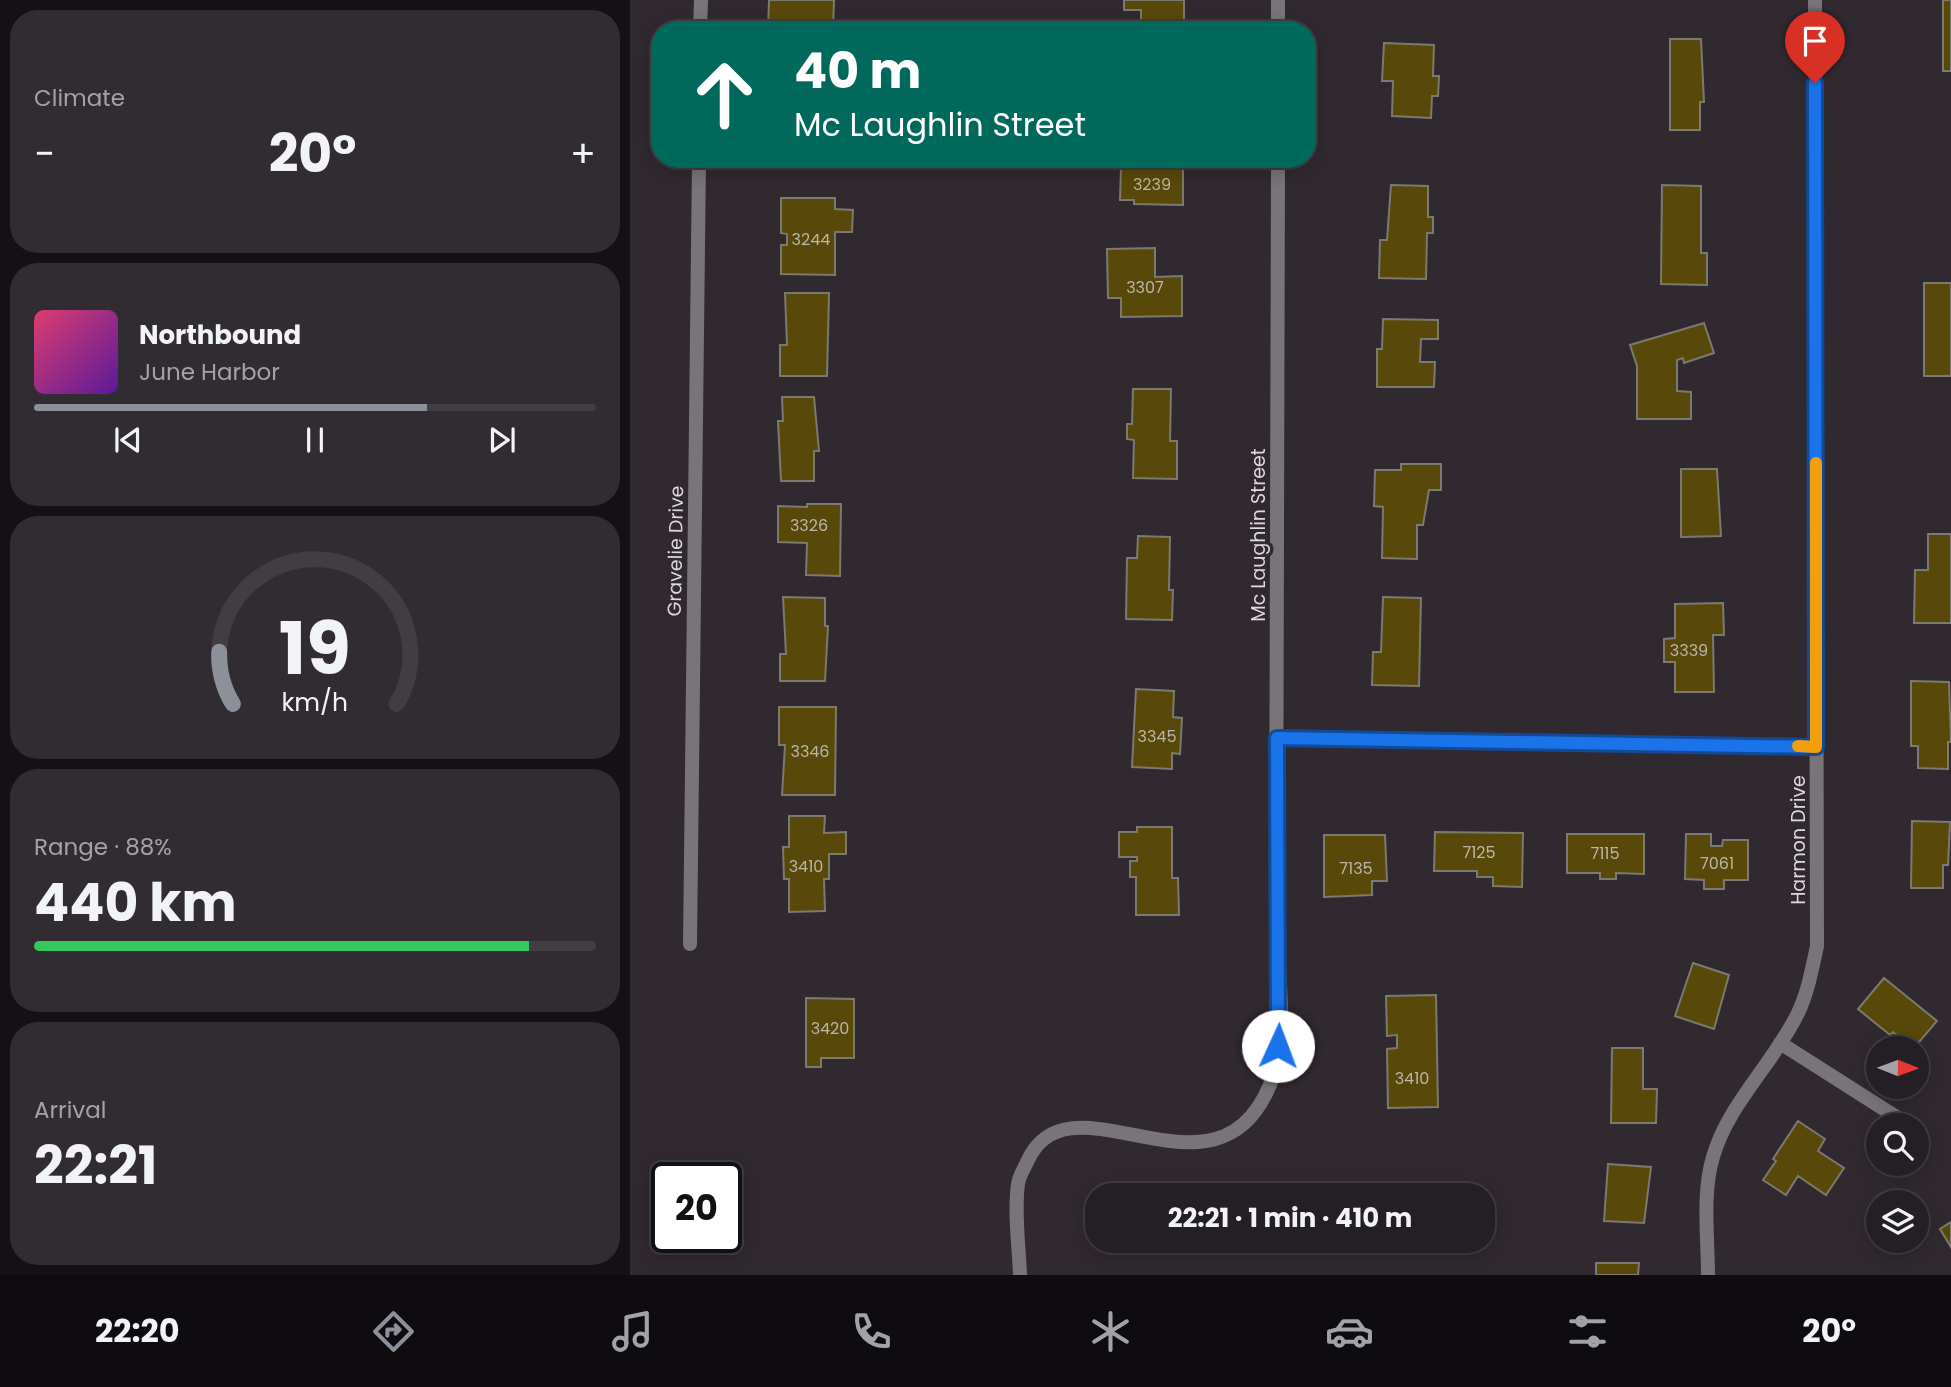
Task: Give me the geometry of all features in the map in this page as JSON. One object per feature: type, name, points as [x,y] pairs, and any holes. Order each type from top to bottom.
[{"type":"street","points":[[700,21],[701,0]]},
{"type":"street","points":[[1278,0],[1278,21]]},
{"type":"street","name":"Harmon Drive","points":[[1708,1275],[1709,1188],[1713,1155],[1723,1131],[1780,1043],[1802,1002],[1817,946],[1815,0]]},
{"type":"street","name":"Gravelie Drive","points":[[690,944],[699,168]]},
{"type":"street","name":"Mc Laughlin Street","points":[[1020,1275],[1018,1183],[1035,1145],[1055,1130],[1085,1126],[1190,1143],[1223,1137],[1244,1126],[1262,1102],[1276,1069],[1280,1024],[1276,911],[1278,168]]},
{"type":"street","points":[[1277,738],[1816,747]]},
{"type":"street","points":[[1780,1043],[1890,1113]]},
{"type":"building","points":[[769,0],[834,0],[833,21],[768,21]]},
{"type":"building","points":[[1124,0],[1184,0],[1184,21],[1141,21],[1141,10],[1124,10]]},
{"type":"building","points":[[1943,0],[1951,0],[1951,71],[1943,71]]},
{"type":"building","points":[[1670,39],[1701,39],[1704,102],[1700,102],[1700,130],[1670,130]]},
{"type":"building","points":[[1384,43],[1434,45],[1433,76],[1439,76],[1438,96],[1432,96],[1431,118],[1392,116],[1393,81],[1382,81]]},
{"type":"building","points":[[1183,168],[1183,205],[1134,204],[1134,200],[1120,200],[1121,169]]},
{"type":"building","points":[[1391,185],[1428,186],[1428,217],[1433,217],[1433,233],[1427,233],[1426,279],[1379,278],[1380,240],[1387,240]]},
{"type":"building","points":[[1662,185],[1701,186],[1701,253],[1707,253],[1707,285],[1661,284]]},
{"type":"building","points":[[781,198],[835,198],[835,209],[853,210],[852,232],[835,232],[835,275],[781,274],[781,245],[787,245],[787,234],[781,233]]},
{"type":"building","points":[[1155,248],[1155,277],[1182,276],[1182,316],[1121,317],[1121,298],[1108,298],[1107,249]]},
{"type":"building","points":[[1924,283],[1951,283],[1951,376],[1924,376]]},
{"type":"building","points":[[785,293],[829,293],[827,376],[780,376],[780,345],[787,345]]},
{"type":"building","points":[[1383,319],[1438,320],[1438,339],[1421,339],[1420,362],[1435,362],[1434,387],[1377,387],[1377,349],[1382,349]]},
{"type":"building","points":[[1704,323],[1714,353],[1684,363],[1683,358],[1677,360],[1677,391],[1691,392],[1691,419],[1637,419],[1637,366],[1630,345]]},
{"type":"building","points":[[1133,389],[1171,389],[1170,441],[1177,441],[1177,479],[1133,478],[1134,440],[1127,439],[1127,424],[1132,424]]},
{"type":"building","points":[[782,397],[814,397],[819,451],[814,451],[814,481],[781,481],[778,421],[783,421]]},
{"type":"building","points":[[1401,464],[1441,464],[1441,490],[1429,490],[1423,525],[1417,525],[1417,559],[1382,558],[1383,507],[1374,506],[1375,470],[1401,470]]},
{"type":"building","points":[[1681,469],[1717,469],[1721,536],[1681,537]]},
{"type":"building","points":[[807,504],[841,504],[840,576],[806,575],[807,543],[778,542],[778,506],[807,507]]},
{"type":"building","points":[[1928,534],[1951,534],[1951,623],[1914,623],[1915,570],[1928,570]]},
{"type":"building","points":[[1138,536],[1170,537],[1169,590],[1173,590],[1172,620],[1126,619],[1127,558],[1137,558]]},
{"type":"building","points":[[783,597],[825,598],[825,626],[828,626],[825,681],[780,681],[780,654],[786,654]]},
{"type":"building","points":[[1383,597],[1421,598],[1419,686],[1372,685],[1373,652],[1381,652]]},
{"type":"building","points":[[1723,603],[1724,635],[1713,635],[1714,692],[1675,692],[1675,662],[1664,662],[1664,639],[1675,638],[1675,604]]},
{"type":"building","points":[[1911,681],[1949,682],[1951,742],[1948,742],[1948,769],[1918,768],[1918,746],[1911,746]]},
{"type":"building","points":[[1136,689],[1174,691],[1173,717],[1182,718],[1180,754],[1172,753],[1172,769],[1132,767]]},
{"type":"building","points":[[779,707],[836,707],[835,795],[782,795],[785,745],[779,745]]},
{"type":"building","points":[[789,816],[825,816],[824,833],[846,832],[846,854],[829,854],[829,879],[824,879],[825,911],[789,912],[789,879],[784,879],[783,847],[789,847]]},
{"type":"building","points":[[1912,821],[1950,822],[1948,865],[1943,865],[1943,888],[1911,888]]},
{"type":"building","points":[[1137,827],[1172,827],[1172,878],[1178,878],[1179,915],[1136,915],[1136,877],[1130,877],[1130,861],[1137,861],[1137,857],[1119,857],[1119,832],[1137,832]]},
{"type":"building","points":[[1435,832],[1523,833],[1522,887],[1493,886],[1493,877],[1477,877],[1477,871],[1434,871]]},
{"type":"building","points":[[1567,834],[1644,834],[1644,874],[1616,873],[1616,879],[1600,879],[1600,873],[1567,873]]},
{"type":"building","points":[[1686,834],[1711,834],[1711,846],[1722,846],[1723,840],[1748,840],[1748,880],[1724,880],[1724,889],[1704,889],[1704,880],[1685,879]]},
{"type":"building","points":[[1324,835],[1385,835],[1387,881],[1372,881],[1372,895],[1324,897]]},
{"type":"building","points":[[1693,963],[1729,975],[1714,1029],[1675,1016]]},
{"type":"building","points":[[1884,978],[1937,1021],[1924,1036],[1898,1036],[1893,1032],[1890,1035],[1858,1009]]},
{"type":"building","points":[[1436,995],[1438,1107],[1388,1108],[1387,1049],[1397,1048],[1397,1035],[1387,1036],[1386,996]]},
{"type":"building","points":[[806,998],[854,999],[854,1058],[821,1058],[821,1067],[806,1067]]},
{"type":"building","points":[[1612,1048],[1643,1048],[1643,1089],[1657,1089],[1656,1123],[1611,1123]]},
{"type":"building","points":[[1798,1121],[1825,1139],[1818,1151],[1844,1168],[1826,1195],[1798,1176],[1786,1195],[1763,1180],[1776,1161],[1773,1159]]},
{"type":"building","points":[[1608,1164],[1651,1167],[1644,1223],[1604,1221]]},
{"type":"building","points":[[1951,1222],[1951,1247],[1940,1229]]},
{"type":"building","points":[[1596,1263],[1639,1263],[1638,1275],[1596,1275]]},
{"type":"slow traffic","points":[[1798,746],[1816,747],[1816,463]]},
{"type":"route","points":[[1278,1046],[1277,738],[1816,747],[1815,83]]}]
